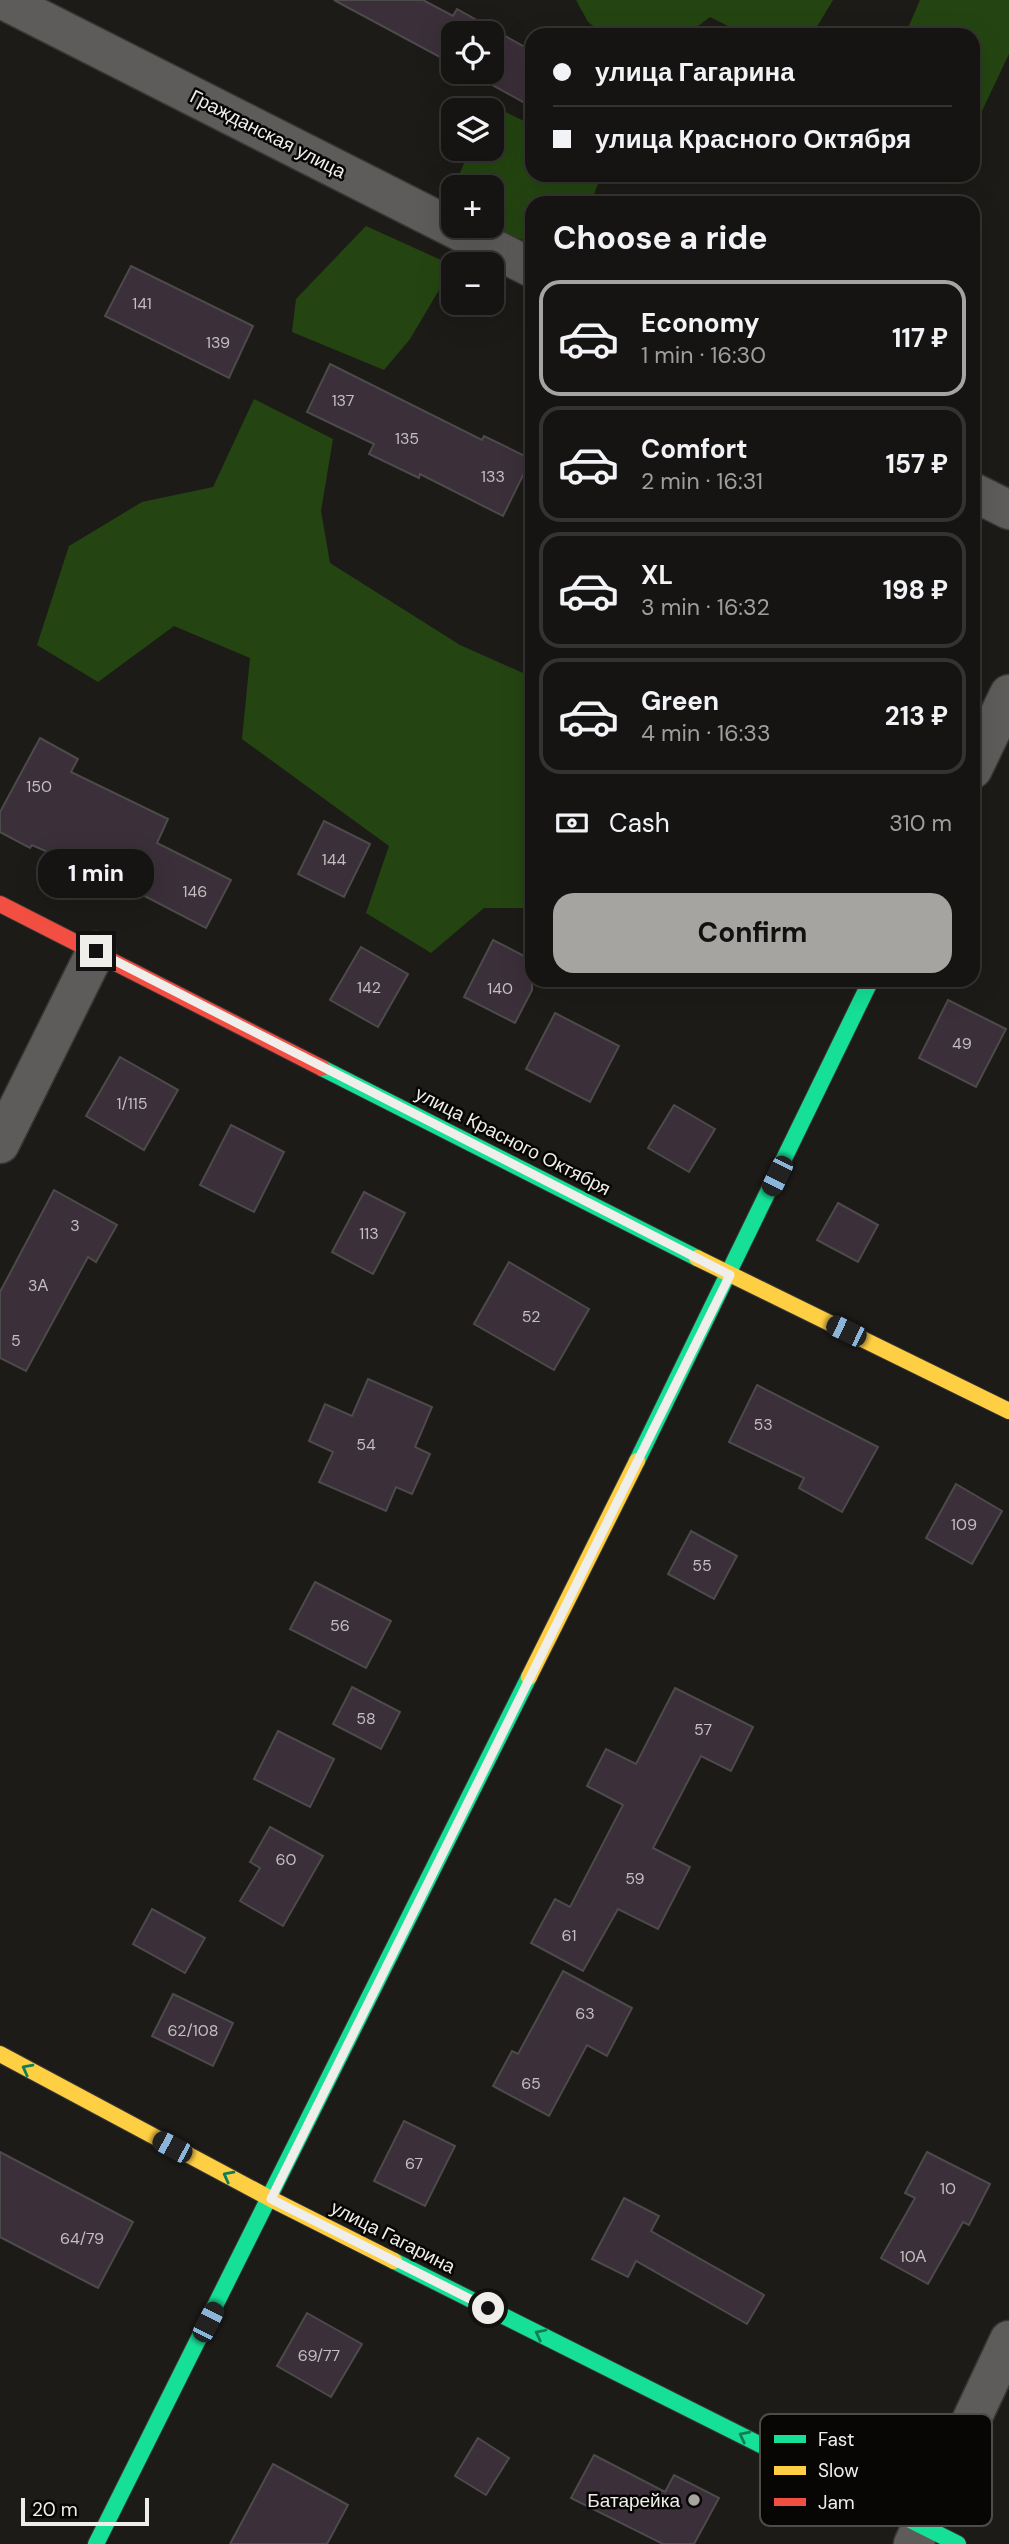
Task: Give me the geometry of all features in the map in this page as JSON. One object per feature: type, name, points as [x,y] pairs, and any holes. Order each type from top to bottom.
[{"type":"street","name":"Гражданская улица","points":[[3,0],[525,264]]},
{"type":"street","points":[[980,496],[1009,510]]},
{"type":"street","points":[[980,754],[1009,694]]},
{"type":"street","name":"улица Красного Октября","points":[[0,904],[730,1275],[1009,1411]]},
{"type":"street","points":[[0,1144],[96,951]]},
{"type":"street","points":[[96,2544],[271,2199],[730,1275],[869,987]]},
{"type":"street","name":"улица Гагарина","points":[[0,2054],[271,2199],[760,2453]]},
{"type":"street","points":[[974,2414],[1009,2340]]},
{"type":"street","name":"улица Гагарина","points":[[900,2526],[917,2535],[958,2544]]},
{"type":"green space","points":[[576,0],[833,0],[816,28],[732,28],[710,17],[695,28],[596,28],[588,22]]},
{"type":"green space","points":[[920,0],[1009,0],[1009,54],[981,113],[980,28],[908,28]]},
{"type":"green space","points":[[504,111],[525,122],[525,182],[598,182],[594,196],[525,196],[525,240],[504,235],[504,175],[459,175],[465,161],[504,161]]},
{"type":"green space","points":[[366,226],[441,260],[441,287],[410,339],[384,370],[292,332],[296,299]]},
{"type":"green space","points":[[254,399],[333,439],[321,511],[330,563],[460,645],[525,674],[525,908],[484,908],[431,953],[366,913],[389,846],[242,739],[250,658],[174,626],[98,682],[37,645],[69,546],[142,502],[213,487]]},
{"type":"building","points":[[334,0],[423,0],[453,16],[457,9],[478,21],[441,21],[441,58]]},
{"type":"building","points":[[504,35],[525,47],[525,103],[491,84],[504,84]]},
{"type":"building","points":[[131,266],[253,326],[229,378],[105,316]]},
{"type":"building","points":[[330,364],[482,440],[484,436],[525,456],[525,471],[503,516],[420,474],[419,478],[369,454],[374,444],[307,412]]},
{"type":"building","points":[[40,738],[78,759],[71,772],[168,819],[157,843],[231,880],[206,928],[133,890],[32,845],[30,848],[0,832],[0,812]]},
{"type":"building","points":[[324,821],[370,844],[344,897],[298,874]]},
{"type":"building","points":[[493,940],[525,956],[525,987],[532,987],[532,990],[515,1023],[464,997]]},
{"type":"building","points":[[361,947],[408,974],[378,1027],[330,1000]]},
{"type":"building","points":[[948,1000],[1006,1029],[976,1087],[919,1058]]},
{"type":"building","points":[[555,1013],[619,1046],[590,1102],[526,1069]]},
{"type":"building","points":[[120,1057],[178,1090],[144,1150],[86,1116]]},
{"type":"building","points":[[674,1105],[715,1129],[689,1172],[648,1148]]},
{"type":"building","points":[[231,1125],[284,1152],[254,1212],[200,1185]]},
{"type":"building","points":[[54,1190],[117,1225],[96,1262],[88,1257],[26,1371],[0,1358],[0,1292]]},
{"type":"building","points":[[364,1192],[405,1213],[373,1274],[332,1252]]},
{"type":"building","points":[[838,1203],[878,1225],[858,1262],[817,1240]]},
{"type":"building","points":[[509,1262],[589,1309],[554,1370],[474,1324]]},
{"type":"building","points":[[368,1379],[432,1407],[415,1447],[430,1454],[412,1494],[396,1487],[386,1511],[319,1482],[333,1452],[309,1441],[325,1404],[352,1416]]},
{"type":"building","points":[[757,1385],[878,1447],[842,1512],[799,1488],[804,1478],[729,1442]]},
{"type":"building","points":[[956,1484],[1002,1511],[972,1564],[926,1538]]},
{"type":"building","points":[[691,1531],[737,1556],[714,1599],[668,1574]]},
{"type":"building","points":[[315,1582],[391,1621],[366,1668],[290,1629]]},
{"type":"building","points":[[352,1687],[400,1712],[381,1749],[333,1724]]},
{"type":"building","points":[[675,1688],[753,1727],[731,1771],[701,1756],[653,1848],[690,1867],[658,1929],[618,1909],[583,1971],[531,1943],[555,1899],[570,1907],[623,1805],[587,1786],[606,1749],[636,1764]]},
{"type":"building","points":[[278,1731],[334,1759],[310,1807],[254,1779]]},
{"type":"building","points":[[270,1827],[323,1856],[283,1926],[240,1901],[260,1868],[250,1862]]},
{"type":"building","points":[[152,1909],[205,1938],[185,1973],[133,1944]]},
{"type":"building","points":[[563,1971],[632,2008],[607,2056],[587,2045],[549,2116],[493,2086],[512,2051],[518,2054]]},
{"type":"building","points":[[173,1994],[233,2023],[213,2066],[152,2036]]},
{"type":"building","points":[[404,2121],[455,2146],[425,2206],[374,2181]]},
{"type":"building","points":[[0,2152],[133,2222],[98,2288],[0,2237]]},
{"type":"building","points":[[927,2152],[990,2184],[969,2225],[963,2222],[928,2284],[881,2258],[915,2198],[905,2193]]},
{"type":"building","points":[[624,2198],[659,2216],[651,2231],[764,2295],[747,2324],[636,2261],[628,2277],[592,2259]]},
{"type":"building","points":[[307,2313],[362,2344],[331,2397],[277,2366]]},
{"type":"building","points":[[478,2438],[509,2458],[486,2495],[455,2476]]},
{"type":"building","points":[[594,2455],[665,2492],[674,2475],[719,2498],[694,2544],[663,2544],[571,2498]]},
{"type":"building","points":[[273,2464],[348,2505],[327,2544],[230,2544]]},
{"type":"traffic: fast","points":[[637,1461],[868,987]]},
{"type":"traffic: fast","points":[[322,1068],[697,1258]]},
{"type":"traffic: fast","points":[[96,2544],[529,1677]]},
{"type":"traffic: fast","points":[[394,2261],[760,2445]]},
{"type":"traffic: fast","points":[[922,2526],[958,2544]]},
{"type":"traffic: slow","points":[[697,1258],[1009,1411]]},
{"type":"traffic: slow","points":[[529,1677],[637,1461]]},
{"type":"traffic: slow","points":[[0,2054],[271,2199],[394,2261]]},
{"type":"traffic: jam","points":[[0,904],[322,1068]]},
{"type":"place","name":"Батарейка","points":[[694,2500]]},
{"type":"route","points":[[96,951],[730,1275],[271,2199],[488,2308]]}]
